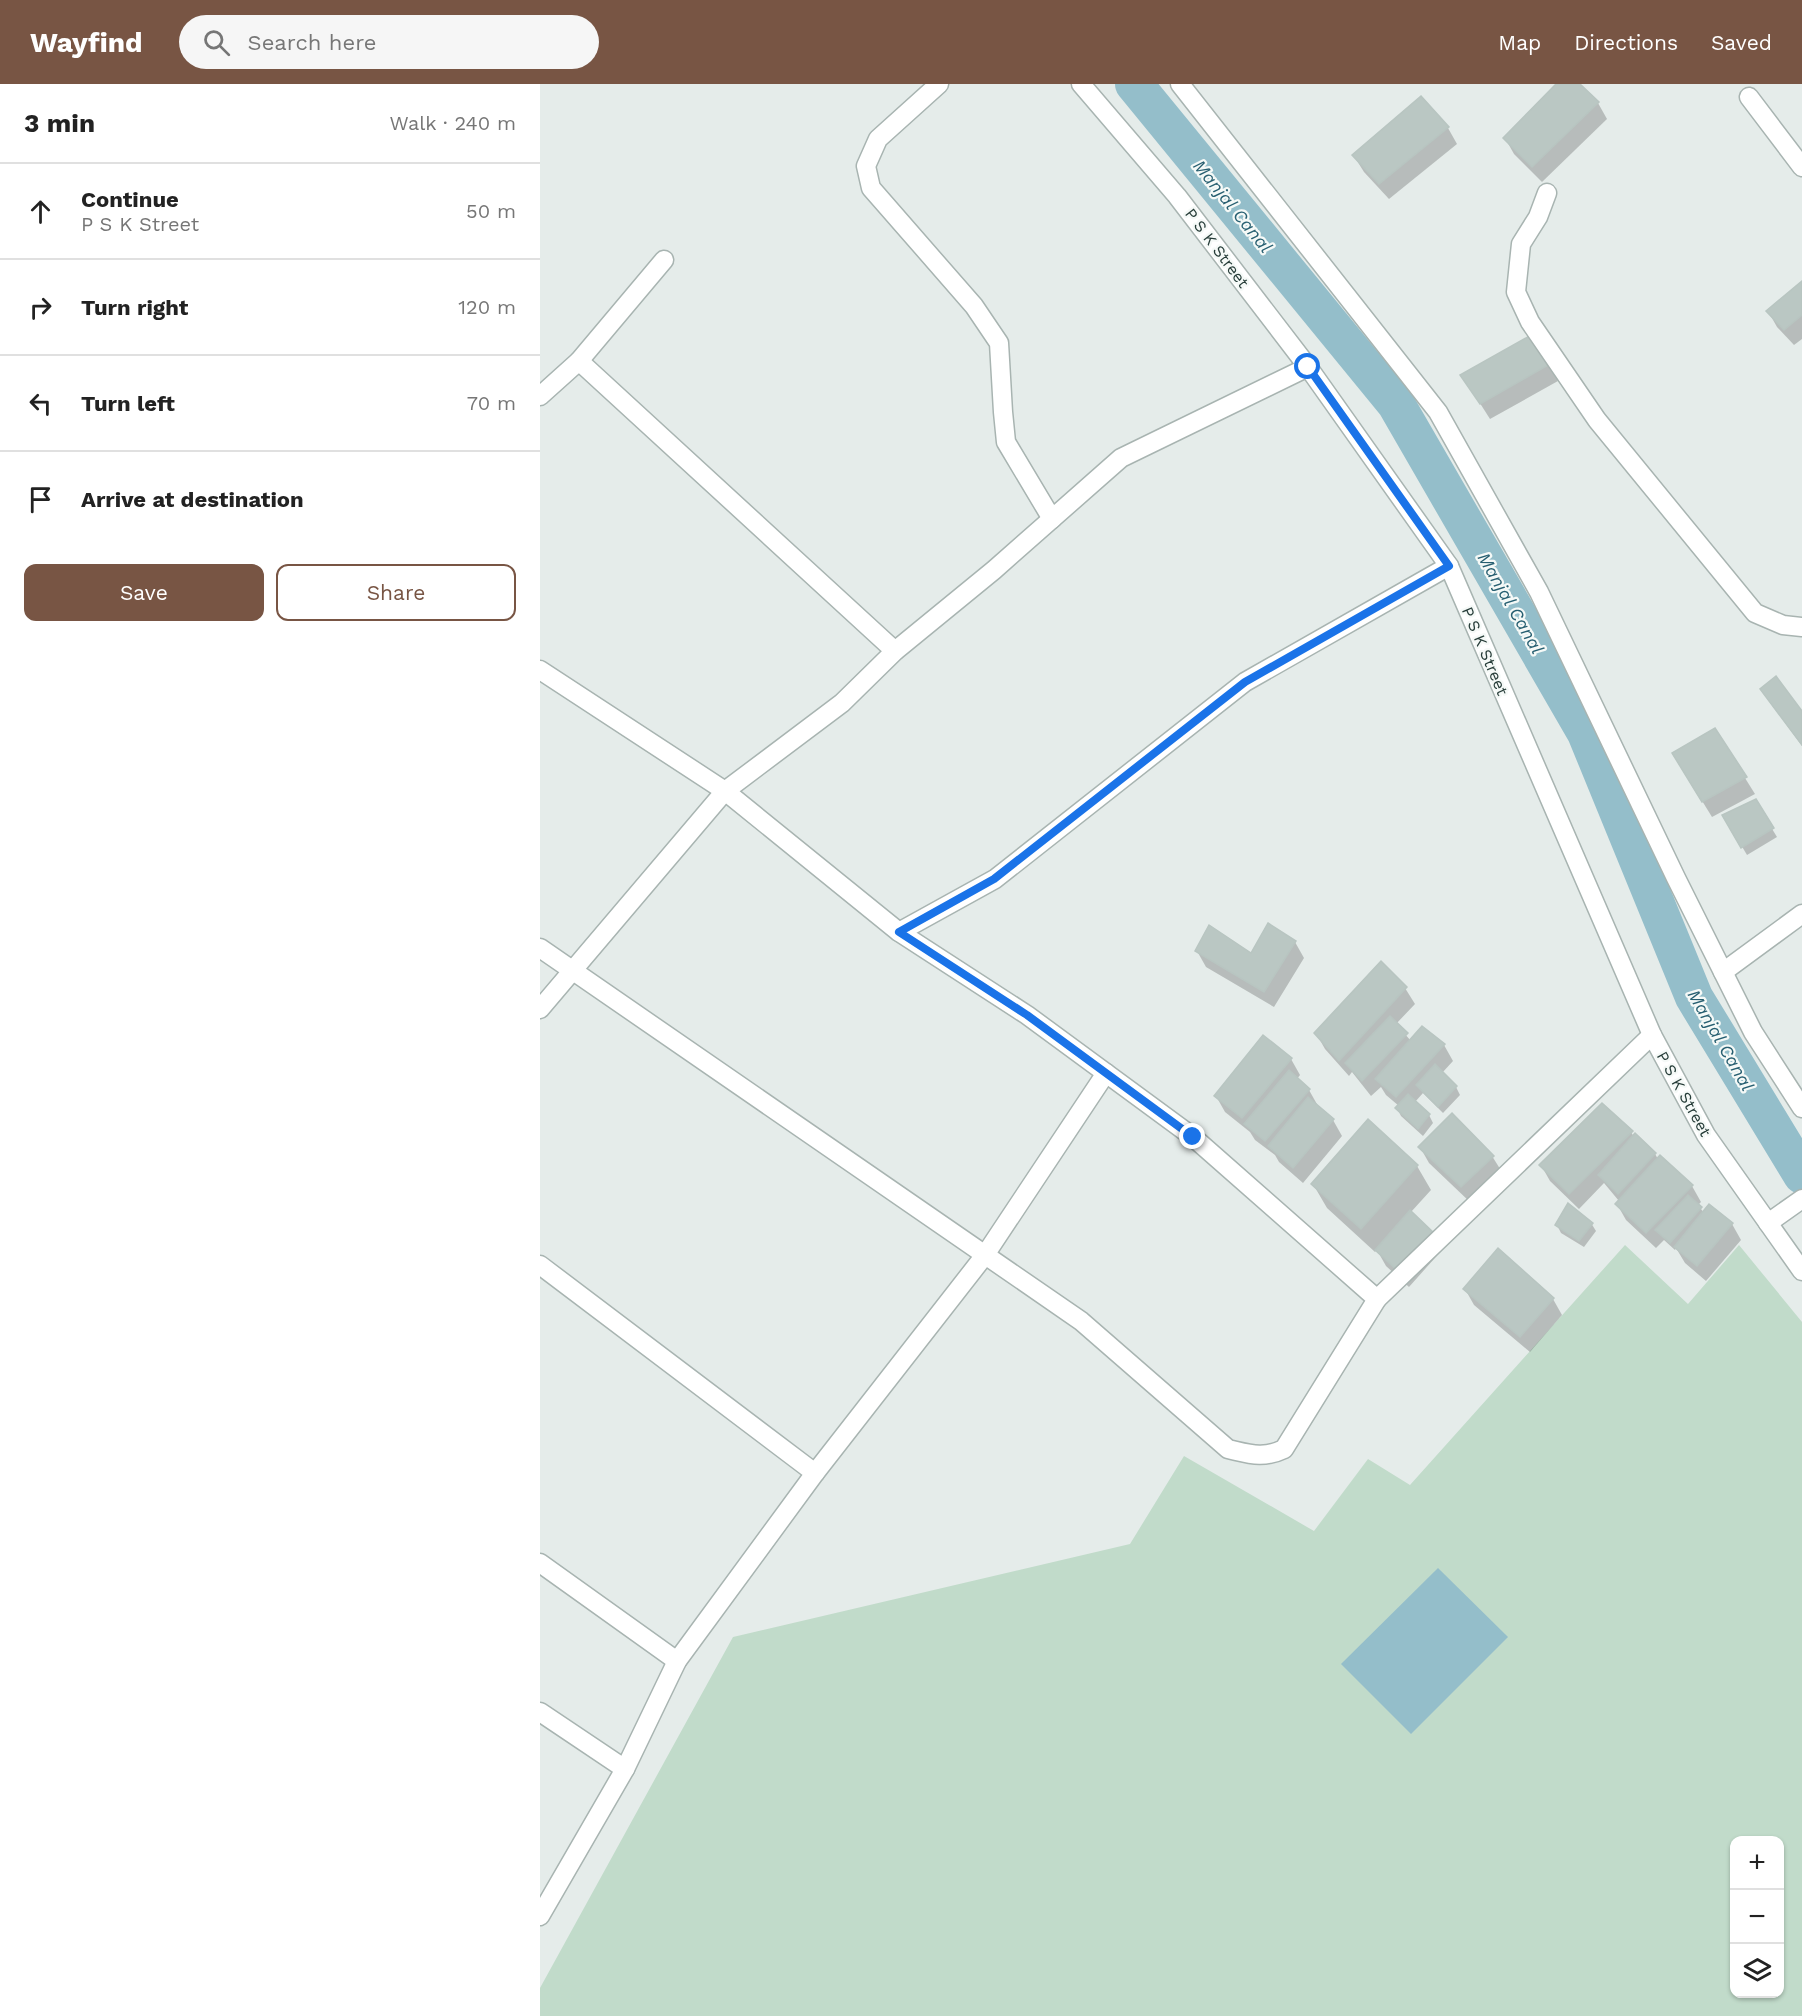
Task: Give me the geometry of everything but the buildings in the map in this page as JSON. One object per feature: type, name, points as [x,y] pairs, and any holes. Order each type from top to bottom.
[{"type":"street","points":[[939,84],[878,139],[866,166],[871,188],[974,306],[999,344],[1002,412],[1006,442],[1052,519]]},
{"type":"street","name":"P S K Street","points":[[1081,84],[1177,196],[1308,367],[1449,566],[1652,1035],[1706,1135],[1802,1271]]},
{"type":"street","points":[[1180,84],[1438,412],[1539,592],[1753,1032],[1802,1108]]},
{"type":"street","points":[[1749,97],[1802,166]]},
{"type":"street","points":[[1547,193],[1538,216],[1521,244],[1516,292],[1530,322],[1597,420],[1755,613],[1783,625],[1802,627]]},
{"type":"street","points":[[540,396],[579,361],[664,260]]},
{"type":"street","points":[[579,361],[895,651]]},
{"type":"street","points":[[540,1009],[725,791],[842,704],[895,651],[994,570],[1121,458],[1308,367]]},
{"type":"street","points":[[899,932],[994,879],[1245,682],[1449,566]]},
{"type":"street","points":[[540,670],[725,791],[899,932],[1027,1015],[1193,1137],[1377,1299]]},
{"type":"street","points":[[1723,972],[1802,914]]},
{"type":"street","points":[[540,948],[1081,1321],[1228,1449],[1255,1456],[1272,1455],[1284,1449],[1377,1299],[1652,1035]]},
{"type":"street","points":[[540,1916],[625,1769],[677,1661],[815,1473],[985,1255],[1106,1073]]},
{"type":"street","points":[[1769,1223],[1802,1199]]},
{"type":"street","points":[[540,1265],[815,1473]]},
{"type":"street","points":[[540,1563],[677,1661]]},
{"type":"street","points":[[540,1712],[625,1769]]},
{"type":"green space","points":[[1625,1245],[1688,1304],[1739,1245],[1802,1322],[1802,2016],[540,2016],[540,1988],[733,1637],[1130,1544],[1184,1456],[1314,1531],[1368,1459],[1410,1485]]},
{"type":"water","points":[[1438,1568],[1508,1637],[1411,1734],[1341,1664]]},
{"type":"waterway","name":"Manjal Canal","points":[[1134,84],[1396,404],[1586,733],[1694,997],[1802,1175]]},
{"type":"route","points":[[1193,1137],[1027,1015],[899,932],[994,879],[1245,682],[1449,566],[1308,367]]}]
